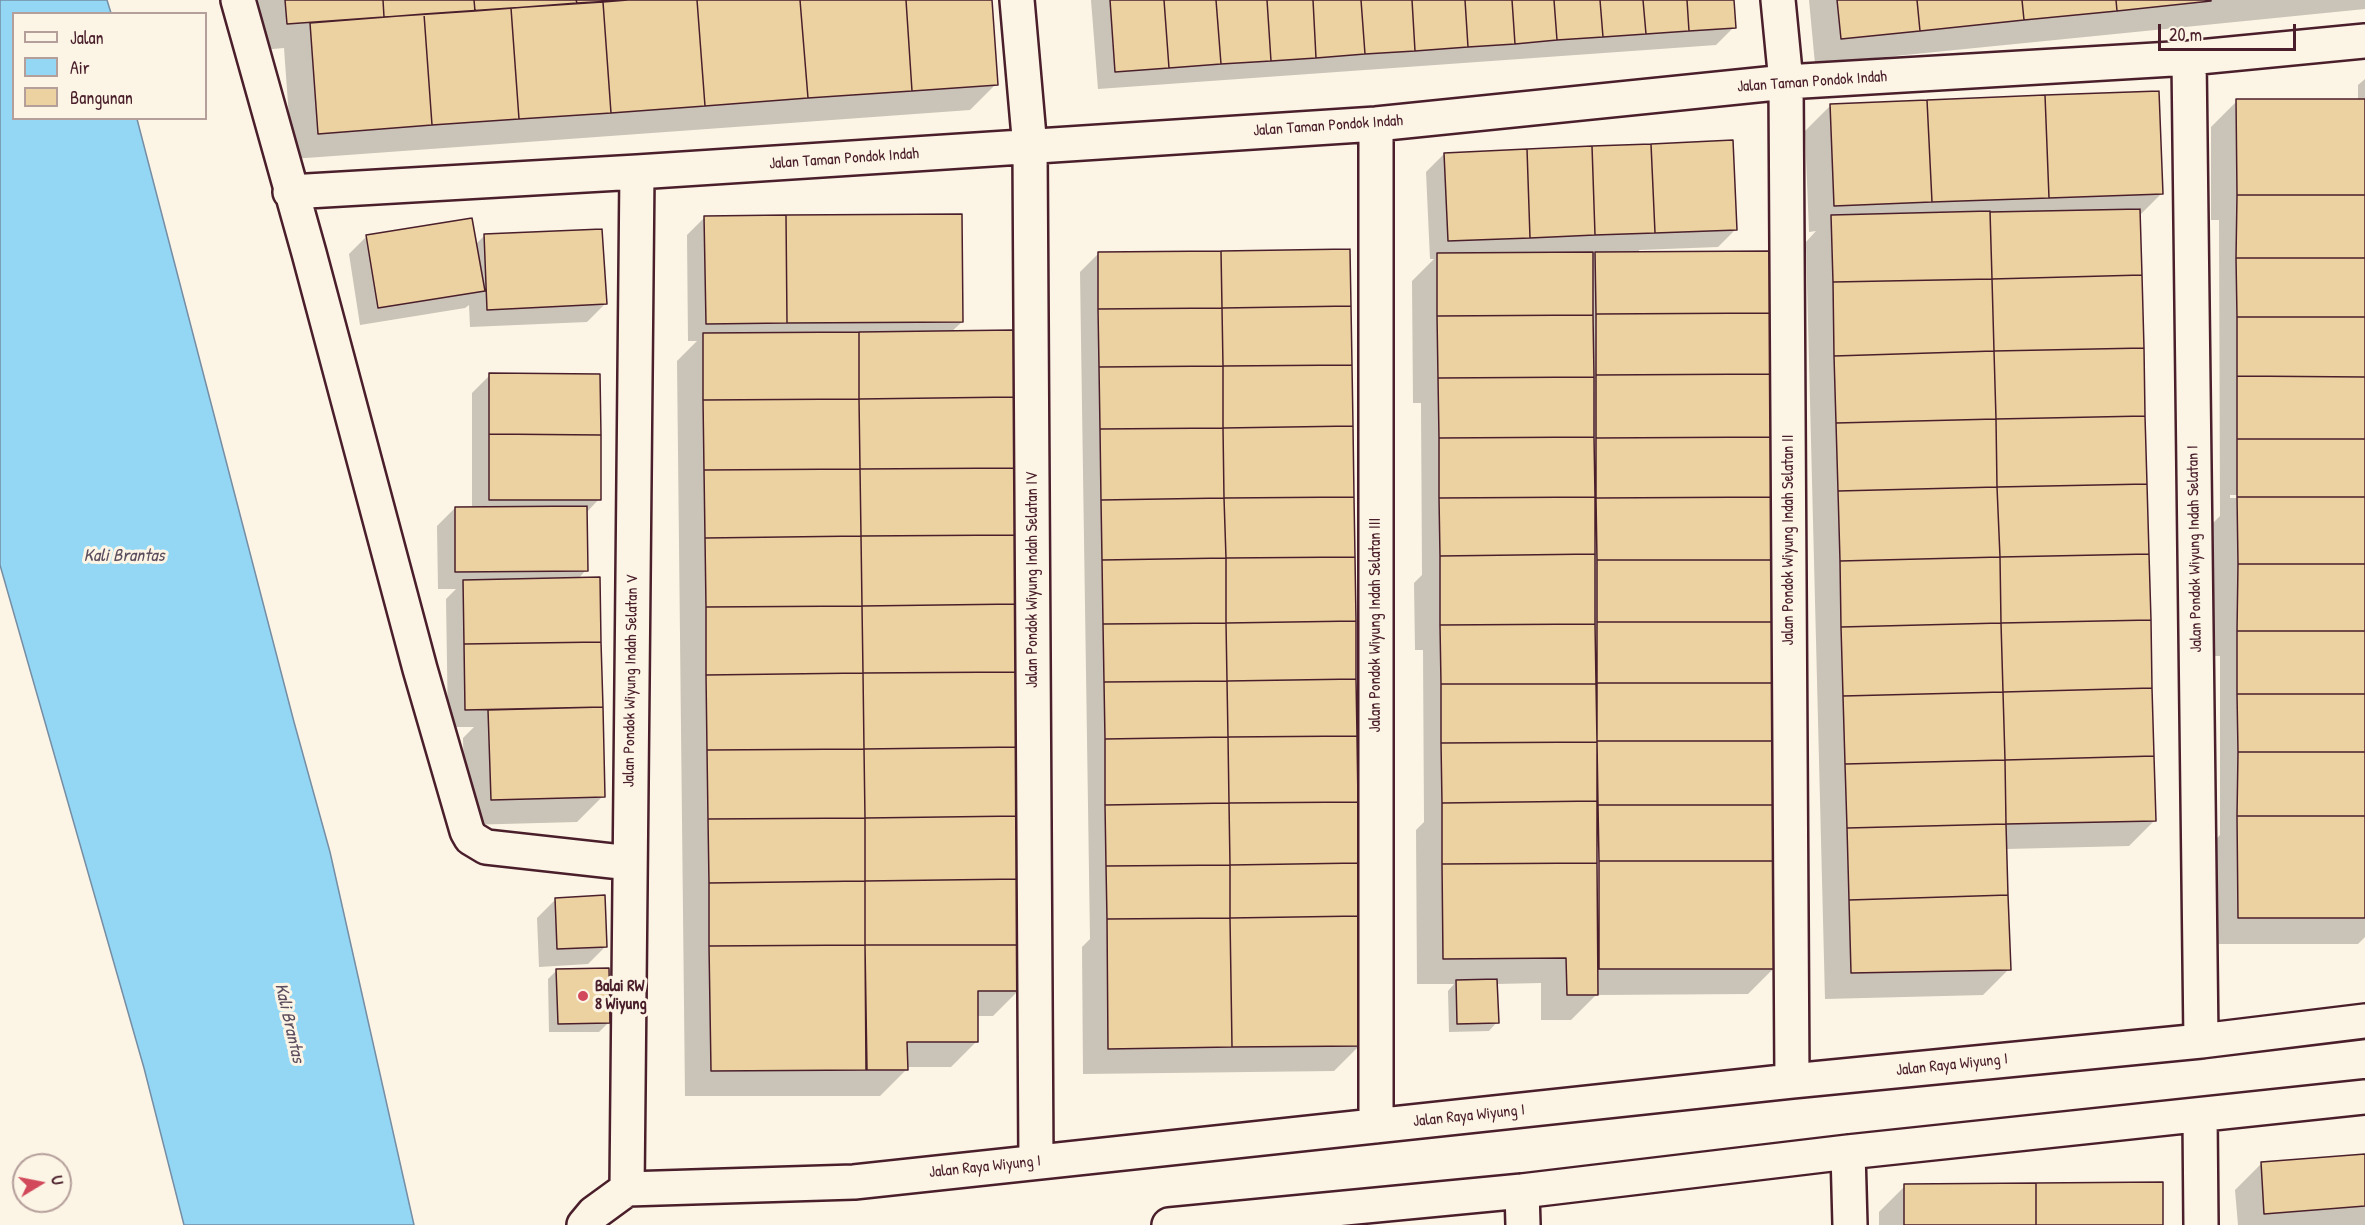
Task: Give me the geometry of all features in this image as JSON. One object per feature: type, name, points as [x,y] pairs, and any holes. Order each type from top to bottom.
[{"type":"street","points":[[238,0],[290,192],[309,253],[420,669],[467,831],[471,838],[486,847],[630,863]]},
{"type":"street","name":"Jalan Pondok Wiyung Indah Selatan IV","points":[[1017,0],[1030,148],[1036,1162]]},
{"type":"street","name":"Jalan Pondok Wiyung Indah Selatan II","points":[[1778,0],[1786,82],[1792,1081]]},
{"type":"street","name":"Jalan Taman Pondok Indah","points":[[290,192],[1030,148],[1376,124],[1786,82],[2188,57],[2365,41]]},
{"type":"street","name":"Jalan Pondok Wiyung Indah Selatan I","points":[[2188,57],[2201,1041]]},
{"type":"street","name":"Jalan Pondok Wiyung Indah Selatan III","points":[[1376,124],[1376,1126]]},
{"type":"street","name":"Jalan Pondok Wiyung Indah Selatan V","points":[[627,1189],[637,172]]},
{"type":"street","name":"Jalan Raya Wiyung I","points":[[627,1189],[854,1182],[1159,1151],[1792,1081],[2201,1041],[2365,1021]]},
{"type":"street","points":[[1169,1225],[1522,1191],[1848,1152],[2365,1098]]},
{"type":"street","points":[[2200,1116],[2201,1225]]},
{"type":"street","points":[[1848,1152],[1850,1225]]},
{"type":"street","points":[[585,1225],[594,1213],[627,1189]]},
{"type":"street","points":[[1522,1191],[1523,1225]]},
{"type":"water","name":"Kali Brantas","points":[[0,0],[107,0],[111,12],[12,12],[12,120],[137,120],[330,852],[414,1225],[184,1225],[144,1068],[0,565]]},
{"type":"building","points":[[285,0],[383,0],[384,17],[287,24]]},
{"type":"building","points":[[383,0],[474,0],[475,11],[384,17]]},
{"type":"building","points":[[474,0],[576,0],[577,3],[475,11]]},
{"type":"building","points":[[576,0],[628,0],[577,3]]},
{"type":"building","points":[[697,0],[705,106],[611,113],[603,2]]},
{"type":"building","points":[[697,0],[800,0],[808,98],[705,106]]},
{"type":"building","points":[[800,0],[906,0],[912,91],[808,98]]},
{"type":"building","points":[[906,0],[992,0],[998,85],[912,91]]},
{"type":"building","points":[[1110,0],[1164,0],[1169,68],[1115,72]]},
{"type":"building","points":[[1164,0],[1216,0],[1221,64],[1169,68]]},
{"type":"building","points":[[1216,0],[1267,0],[1271,61],[1221,64]]},
{"type":"building","points":[[1267,0],[1313,0],[1316,58],[1271,61]]},
{"type":"building","points":[[1313,0],[1361,0],[1365,54],[1316,58]]},
{"type":"building","points":[[1361,0],[1412,0],[1415,51],[1365,54]]},
{"type":"building","points":[[1412,0],[1465,0],[1468,47],[1415,51]]},
{"type":"building","points":[[1465,0],[1512,0],[1515,44],[1468,47]]},
{"type":"building","points":[[1512,0],[1554,0],[1557,40],[1515,44]]},
{"type":"building","points":[[1554,0],[1600,0],[1603,37],[1557,40]]},
{"type":"building","points":[[1600,0],[1643,0],[1646,34],[1603,37]]},
{"type":"building","points":[[1643,0],[1687,0],[1689,31],[1646,34]]},
{"type":"building","points":[[1687,0],[1734,0],[1736,28],[1689,31]]},
{"type":"building","points":[[1837,0],[1917,0],[1920,31],[1841,39]]},
{"type":"building","points":[[1917,0],[2022,0],[2024,20],[1920,31]]},
{"type":"building","points":[[2022,0],[2116,0],[2117,11],[2024,20]]},
{"type":"building","points":[[2116,0],[2211,0],[2211,1],[2117,11]]},
{"type":"building","points":[[603,2],[611,113],[519,119],[511,8]]},
{"type":"building","points":[[511,8],[519,119],[432,125],[424,14]]},
{"type":"building","points":[[424,14],[432,125],[318,134],[310,23]]},
{"type":"building","points":[[2159,91],[2163,194],[2049,198],[2045,95]]},
{"type":"building","points":[[2045,95],[2049,198],[1932,202],[1927,100]]},
{"type":"building","points":[[2236,99],[2365,99],[2365,195],[2237,195]]},
{"type":"building","points":[[1927,100],[1932,202],[1834,206],[1830,104]]},
{"type":"building","points":[[1733,140],[1737,230],[1655,233],[1651,144]]},
{"type":"building","points":[[1651,144],[1655,233],[1595,235],[1592,146]]},
{"type":"building","points":[[1592,146],[1595,235],[1530,238],[1527,149]]},
{"type":"building","points":[[1527,149],[1530,238],[1448,241],[1444,153]]},
{"type":"building","points":[[2237,195],[2365,195],[2365,258],[2236,258]]},
{"type":"building","points":[[2140,209],[2142,275],[1992,279],[1990,212]]},
{"type":"building","points":[[1990,211],[1992,279],[1833,282],[1831,215]]},
{"type":"building","points":[[962,214],[963,322],[787,323],[786,215]]},
{"type":"building","points":[[786,215],[787,323],[706,324],[704,216]]},
{"type":"building","points":[[472,218],[485,291],[378,308],[366,235]]},
{"type":"building","points":[[602,229],[607,304],[487,310],[484,234]]},
{"type":"building","points":[[1350,249],[1351,306],[1222,308],[1221,251]]},
{"type":"building","points":[[1221,251],[1222,308],[1098,309],[1098,252]]},
{"type":"building","points":[[1773,251],[1773,313],[1596,314],[1595,252]]},
{"type":"building","points":[[1593,252],[1593,315],[1437,316],[1437,253]]},
{"type":"building","points":[[2236,258],[2365,258],[2365,317],[2237,317]]},
{"type":"building","points":[[2142,275],[2144,348],[1994,351],[1992,279]]},
{"type":"building","points":[[1992,279],[1994,351],[1834,356],[1833,282]]},
{"type":"building","points":[[1351,306],[1352,365],[1223,366],[1222,308]]},
{"type":"building","points":[[1222,308],[1223,366],[1099,367],[1098,309]]},
{"type":"building","points":[[1773,313],[1773,374],[1596,375],[1596,314]]},
{"type":"building","points":[[1593,315],[1594,377],[1438,378],[1437,316]]},
{"type":"building","points":[[2237,317],[2365,317],[2365,377],[2237,376]]},
{"type":"building","points":[[1014,330],[1014,397],[859,399],[859,332]]},
{"type":"building","points":[[859,332],[859,399],[703,400],[703,333]]},
{"type":"building","points":[[2144,348],[2145,416],[1996,419],[1994,351]]},
{"type":"building","points":[[1994,351],[1996,419],[1836,423],[1834,356]]},
{"type":"building","points":[[1352,365],[1353,426],[1223,428],[1223,366]]},
{"type":"building","points":[[1223,366],[1223,428],[1100,429],[1099,367]]},
{"type":"building","points":[[489,373],[600,374],[601,435],[489,434]]},
{"type":"building","points":[[1773,374],[1773,437],[1596,438],[1596,375]]},
{"type":"building","points":[[2237,376],[2365,377],[2365,439],[2237,439]]},
{"type":"building","points":[[1594,377],[1594,437],[1439,438],[1438,378]]},
{"type":"building","points":[[1014,397],[1015,468],[860,469],[859,399]]},
{"type":"building","points":[[859,399],[860,469],[704,470],[703,400]]},
{"type":"building","points":[[2145,416],[2147,484],[1997,487],[1996,419]]},
{"type":"building","points":[[1996,419],[1997,487],[1838,491],[1836,423]]},
{"type":"building","points":[[1353,426],[1354,497],[1224,498],[1223,428]]},
{"type":"building","points":[[1223,428],[1224,498],[1101,500],[1100,429]]},
{"type":"building","points":[[489,434],[601,435],[601,500],[489,500]]},
{"type":"building","points":[[1594,437],[1595,497],[1439,498],[1439,438]]},
{"type":"building","points":[[1773,437],[1774,497],[1596,498],[1596,438]]},
{"type":"building","points":[[2237,439],[2365,439],[2365,497],[2237,497]]},
{"type":"building","points":[[1015,468],[1016,535],[861,536],[860,469]]},
{"type":"building","points":[[860,469],[861,536],[705,538],[704,470]]},
{"type":"building","points":[[2147,484],[2149,554],[2000,557],[1997,487]]},
{"type":"building","points":[[1997,487],[2000,557],[1840,561],[1838,491]]},
{"type":"building","points":[[1354,497],[1355,557],[1226,558],[1224,498]]},
{"type":"building","points":[[1595,497],[1595,554],[1440,556],[1439,498]]},
{"type":"building","points":[[1774,497],[1774,560],[1597,560],[1596,498]]},
{"type":"building","points":[[2237,497],[2365,497],[2365,564],[2238,564]]},
{"type":"building","points":[[1224,498],[1226,558],[1102,560],[1101,500]]},
{"type":"building","points":[[587,506],[588,571],[455,572],[455,507]]},
{"type":"building","points":[[1016,535],[1017,604],[862,606],[861,536]]},
{"type":"building","points":[[861,536],[862,606],[706,607],[705,538]]},
{"type":"building","points":[[1595,554],[1595,624],[1440,625],[1440,556]]},
{"type":"building","points":[[2149,554],[2151,620],[2001,623],[2000,557]]},
{"type":"building","points":[[1355,557],[1356,621],[1226,623],[1226,558]]},
{"type":"building","points":[[2000,557],[2001,623],[1841,627],[1840,561]]},
{"type":"building","points":[[1226,558],[1226,623],[1103,624],[1102,560]]},
{"type":"building","points":[[1597,560],[1774,560],[1774,622],[1597,622]]},
{"type":"building","points":[[2238,564],[2365,564],[2365,631],[2237,631]]},
{"type":"building","points":[[600,577],[601,642],[464,644],[463,580]]},
{"type":"building","points":[[1017,604],[1017,672],[863,673],[862,606]]},
{"type":"building","points":[[862,606],[863,673],[706,675],[706,607]]},
{"type":"building","points":[[2151,620],[2152,688],[2003,692],[2001,623]]},
{"type":"building","points":[[1356,621],[1356,679],[1227,681],[1226,623]]},
{"type":"building","points":[[1597,622],[1774,622],[1775,683],[1597,683]]},
{"type":"building","points":[[1226,623],[1227,681],[1104,682],[1103,624]]},
{"type":"building","points":[[2001,623],[2003,692],[1843,696],[1841,627]]},
{"type":"building","points":[[1595,624],[1596,684],[1441,684],[1440,625]]},
{"type":"building","points":[[2237,631],[2365,631],[2365,694],[2237,694]]},
{"type":"building","points":[[601,642],[603,707],[465,710],[464,644]]},
{"type":"building","points":[[1017,672],[1018,747],[864,749],[863,673]]},
{"type":"building","points":[[863,673],[864,749],[707,750],[706,675]]},
{"type":"building","points":[[1356,679],[1357,736],[1228,737],[1227,681]]},
{"type":"building","points":[[1227,681],[1228,737],[1105,739],[1104,682]]},
{"type":"building","points":[[1597,683],[1775,683],[1775,741],[1597,741]]},
{"type":"building","points":[[1441,684],[1596,684],[1597,742],[1441,743]]},
{"type":"building","points":[[2152,688],[2154,756],[2005,760],[2003,692]]},
{"type":"building","points":[[2003,692],[2005,760],[1845,764],[1843,696]]},
{"type":"building","points":[[2237,694],[2365,694],[2365,752],[2238,752]]},
{"type":"building","points":[[603,707],[605,797],[491,800],[488,710]]},
{"type":"building","points":[[1357,736],[1358,802],[1229,803],[1228,737]]},
{"type":"building","points":[[1228,737],[1229,803],[1105,805],[1105,739]]},
{"type":"building","points":[[1597,741],[1775,741],[1775,805],[1598,805]]},
{"type":"building","points":[[1597,742],[1597,801],[1442,803],[1441,743]]},
{"type":"building","points":[[1018,747],[1019,816],[865,818],[864,749]]},
{"type":"building","points":[[864,749],[865,818],[708,819],[707,750]]},
{"type":"building","points":[[2238,752],[2365,752],[2365,816],[2237,816]]},
{"type":"building","points":[[2154,756],[2156,821],[2006,824],[2005,760]]},
{"type":"building","points":[[2005,760],[2006,824],[1847,828],[1845,764]]},
{"type":"building","points":[[1597,801],[1597,863],[1442,864],[1442,803]]},
{"type":"building","points":[[1358,802],[1359,863],[1230,865],[1229,803]]},
{"type":"building","points":[[1229,803],[1230,865],[1106,866],[1105,805]]},
{"type":"building","points":[[1598,805],[1775,805],[1775,861],[1599,861]]},
{"type":"building","points":[[1019,816],[1020,879],[865,881],[865,818]]},
{"type":"building","points":[[2237,816],[2365,816],[2365,918],[2238,918]]},
{"type":"building","points":[[865,818],[865,881],[709,883],[708,819]]},
{"type":"building","points":[[2006,824],[2008,895],[1849,900],[1847,828]]},
{"type":"building","points":[[1599,861],[1775,861],[1776,969],[1599,969]]},
{"type":"building","points":[[1359,863],[1360,916],[1230,918],[1230,865]]},
{"type":"building","points":[[1597,863],[1598,995],[1567,995],[1566,958],[1443,959],[1442,864]]},
{"type":"building","points":[[1230,865],[1230,918],[1107,919],[1106,866]]},
{"type":"building","points":[[1020,879],[1021,945],[865,945],[865,881]]},
{"type":"building","points":[[865,881],[865,945],[709,946],[709,883]]},
{"type":"building","points":[[605,895],[607,947],[557,949],[555,898]]},
{"type":"building","points":[[2008,895],[2011,970],[1851,973],[1849,900]]},
{"type":"building","points":[[1360,916],[1362,1046],[1232,1047],[1230,918]]},
{"type":"building","points":[[1230,918],[1232,1047],[1108,1049],[1107,919]]},
{"type":"building","points":[[865,945],[866,1070],[711,1071],[709,946]]},
{"type":"building","points":[[865,945],[1021,945],[1021,991],[978,991],[978,1042],[907,1042],[908,1070],[867,1070]]},
{"type":"building","name":"Balai RW 8 Wiyung","points":[[609,968],[610,1023],[558,1024],[556,969]]},
{"type":"building","points":[[1497,979],[1499,1023],[1457,1024],[1456,980]]},
{"type":"building","points":[[2365,1154],[2365,1206],[2264,1214],[2261,1162]]},
{"type":"building","points":[[2163,1182],[2163,1225],[2036,1225],[2036,1183]]},
{"type":"building","points":[[2036,1183],[2036,1225],[1904,1225],[1904,1184]]},
{"type":"place","name":"Balai RW 8 Wiyung","points":[[583,996]]}]
